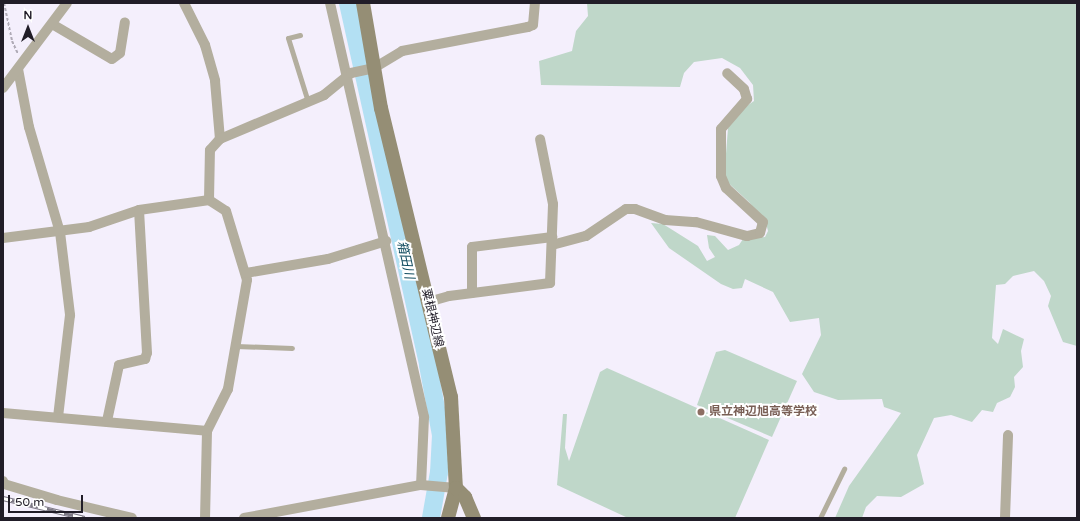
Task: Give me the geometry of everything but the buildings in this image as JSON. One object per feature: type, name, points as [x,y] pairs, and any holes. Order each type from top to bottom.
[{"type":"main road","name":"粟根神辺線","points":[[363,3],[372,68],[451,397],[454,487],[448,518]]},
{"type":"main road","points":[[454,487],[465,497],[474,518]]},
{"type":"street","points":[[3,88],[67,3]]},
{"type":"street","points":[[184,3],[205,45],[214,81],[220,139]]},
{"type":"street","points":[[330,3],[386,241],[424,417],[423,485]]},
{"type":"street","points":[[209,200],[210,150],[220,139],[324,95],[348,76],[372,68],[402,51],[528,27],[533,24],[535,3]]},
{"type":"street","points":[[52,24],[112,59],[120,53],[125,22]]},
{"type":"street","points":[[21,65],[29,127],[60,232],[70,315],[58,417]]},
{"type":"street","points":[[472,293],[472,247],[552,241],[586,236],[626,209],[635,209],[665,220],[696,222],[747,236],[760,233],[763,222],[726,188],[721,176],[721,129],[747,98],[744,89],[727,73]]},
{"type":"street","points":[[428,302],[472,293],[550,283],[553,204],[540,139]]},
{"type":"street","points":[[3,238],[60,232],[88,227],[139,210],[209,200],[226,211],[246,273],[236,346],[228,389],[207,431],[205,518]]},
{"type":"street","points":[[107,421],[118,365],[145,359],[148,353],[139,210]]},
{"type":"street","points":[[246,273],[328,259],[386,241]]},
{"type":"street","points":[[3,413],[207,431]]},
{"type":"street","points":[[1005,518],[1008,435]]},
{"type":"street","points":[[3,481],[4,484],[56,500],[132,518]]},
{"type":"street","points":[[244,518],[423,485],[454,487]]},
{"type":"lane","points":[[300,35],[288,38],[308,102]]},
{"type":"lane","points":[[236,346],[292,348]]},
{"type":"lane","points":[[820,518],[844,469]]},
{"type":"path","points":[[4,3],[12,42],[21,65]]},
{"type":"green space","points":[[587,3],[1077,3],[1077,346],[1063,342],[1048,306],[1051,296],[1044,281],[1034,271],[1013,276],[1005,284],[996,285],[992,338],[998,344],[1003,329],[1024,339],[1021,351],[1023,367],[1014,377],[1015,387],[1010,397],[997,403],[993,412],[982,410],[972,422],[951,415],[934,418],[917,455],[924,484],[901,497],[877,496],[866,507],[862,518],[835,518],[849,486],[901,413],[884,407],[882,399],[838,400],[814,392],[802,374],[821,335],[819,318],[790,322],[773,292],[745,279],[742,288],[733,289],[721,284],[669,248],[651,223],[663,224],[698,246],[707,261],[715,257],[709,248],[707,235],[715,236],[728,250],[739,245],[743,239],[765,237],[768,231],[766,223],[749,202],[724,179],[728,128],[739,111],[754,101],[753,85],[740,68],[722,58],[694,62],[684,73],[680,87],[541,85],[539,61],[572,51],[576,31],[588,16]]},
{"type":"green space","points":[[725,350],[797,381],[772,437],[697,405],[716,352]]},
{"type":"green space","points":[[607,368],[769,440],[735,518],[628,518],[557,485],[563,414],[567,414],[565,448],[569,461],[600,372]]},
{"type":"waterway","name":"箱田川","points":[[348,3],[428,365],[441,435],[439,472],[431,518]]},
{"type":"railway","points":[[3,498],[85,518]]},
{"type":"place","name":"県立神辺旭高等学校","points":[[701,412]]}]
